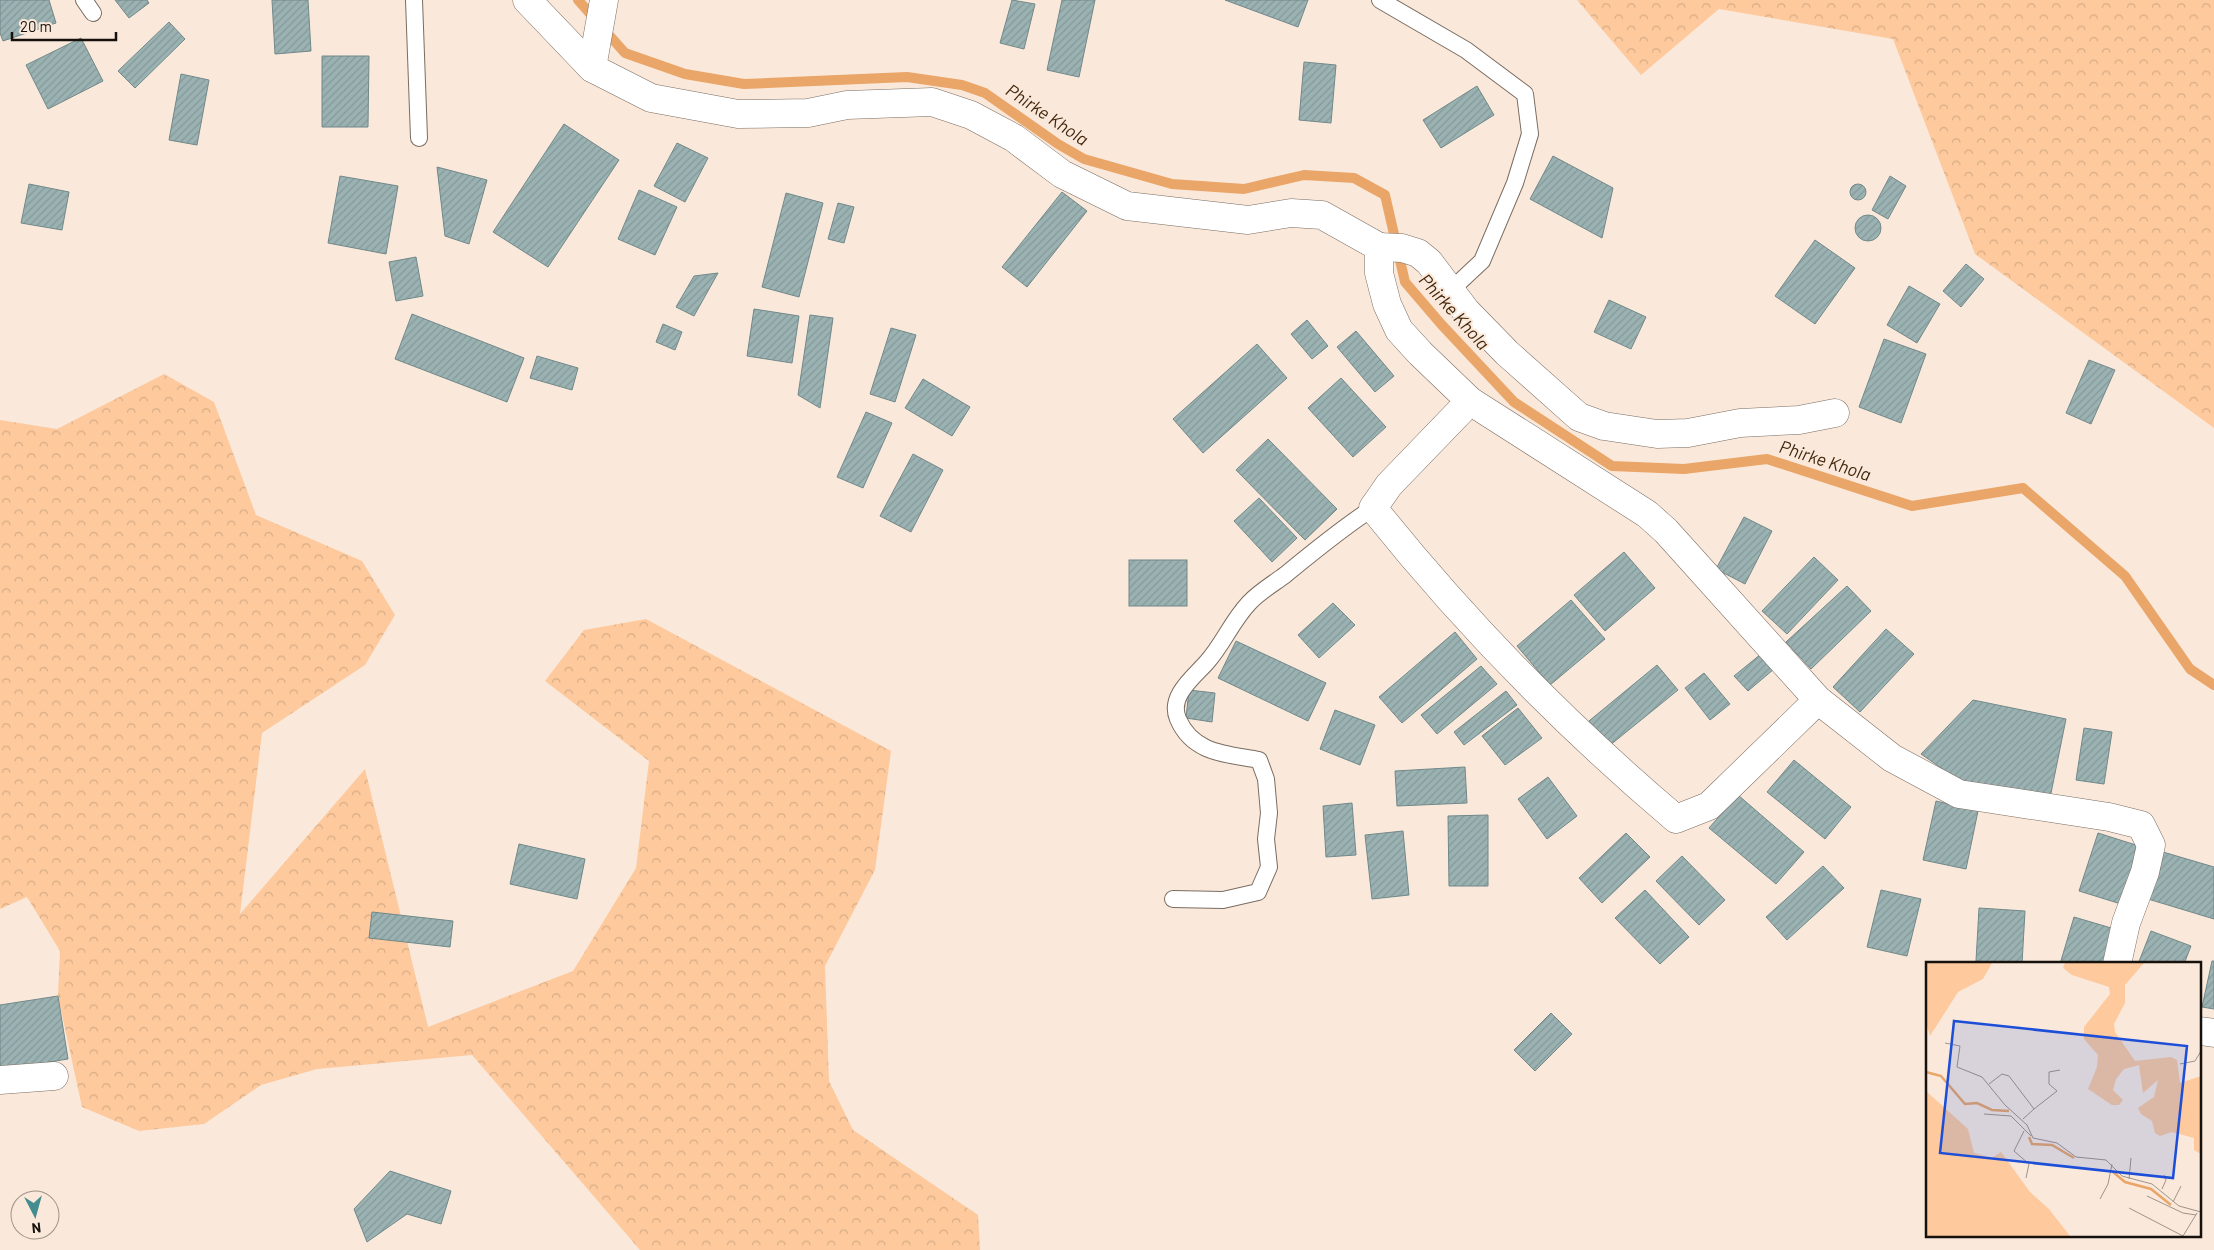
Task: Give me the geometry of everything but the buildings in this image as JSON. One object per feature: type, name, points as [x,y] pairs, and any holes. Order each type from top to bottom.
[{"type":"street","points":[[527,0],[592,68],[651,98],[738,114],[808,113],[847,105],[932,102],[971,114],[1014,138],[1062,174],[1127,206],[1248,220],[1291,213],[1322,215],[1379,247],[1402,248],[1418,253],[1429,262],[1466,311],[1507,352],[1580,417],[1604,426],[1657,434],[1688,433],[1740,423],[1799,420],[1835,413]]},
{"type":"street","points":[[592,68],[603,14]]},
{"type":"street","points":[[1379,247],[1381,283],[1387,304],[1399,330],[1470,402],[1653,520],[1666,531],[1818,700],[1892,758],[1959,794],[2109,817],[2141,825],[2151,845],[2146,872],[2126,923],[2117,962]]},
{"type":"street","points":[[1470,402],[1389,485],[1373,508],[1422,570],[1481,636],[1557,712],[1676,819],[1710,806],[1818,700]]},
{"type":"street","points":[[0,1080],[54,1076]]},
{"type":"lane","points":[[414,0],[419,138]]},
{"type":"lane","points":[[1380,0],[1466,50],[1524,94],[1530,134],[1516,183],[1482,262],[1451,290]]},
{"type":"lane","points":[[1173,899],[1223,900],[1258,892],[1269,867],[1266,839],[1269,813],[1266,778],[1259,760],[1207,750],[1188,736],[1177,718],[1178,699],[1189,680],[1220,646],[1232,623],[1250,602],[1351,522],[1373,508]]},
{"type":"green space","points":[[1577,0],[2214,0],[2214,428],[1975,254],[1893,39],[1719,9],[1641,75]]},
{"type":"green space","points":[[164,374],[214,402],[256,515],[362,561],[395,615],[365,665],[262,733],[240,914],[365,769],[428,1027],[573,971],[636,868],[649,761],[545,681],[584,630],[646,619],[891,751],[875,870],[825,966],[829,1081],[853,1130],[978,1215],[980,1250],[640,1250],[472,1055],[317,1069],[261,1085],[204,1124],[139,1131],[82,1107],[58,996],[60,951],[27,897],[0,909],[0,420],[57,429]]},
{"type":"waterway","name":"Phirke Khola","points":[[578,0],[625,53],[685,74],[744,84],[907,77],[962,85],[985,93],[1058,144],[1084,159],[1172,184],[1244,189],[1304,175],[1354,178],[1385,195],[1405,282],[1441,324],[1514,402],[1612,466],[1684,469],[1767,459],[1912,506],[2023,488],[2125,576],[2190,669],[2214,685]]}]
